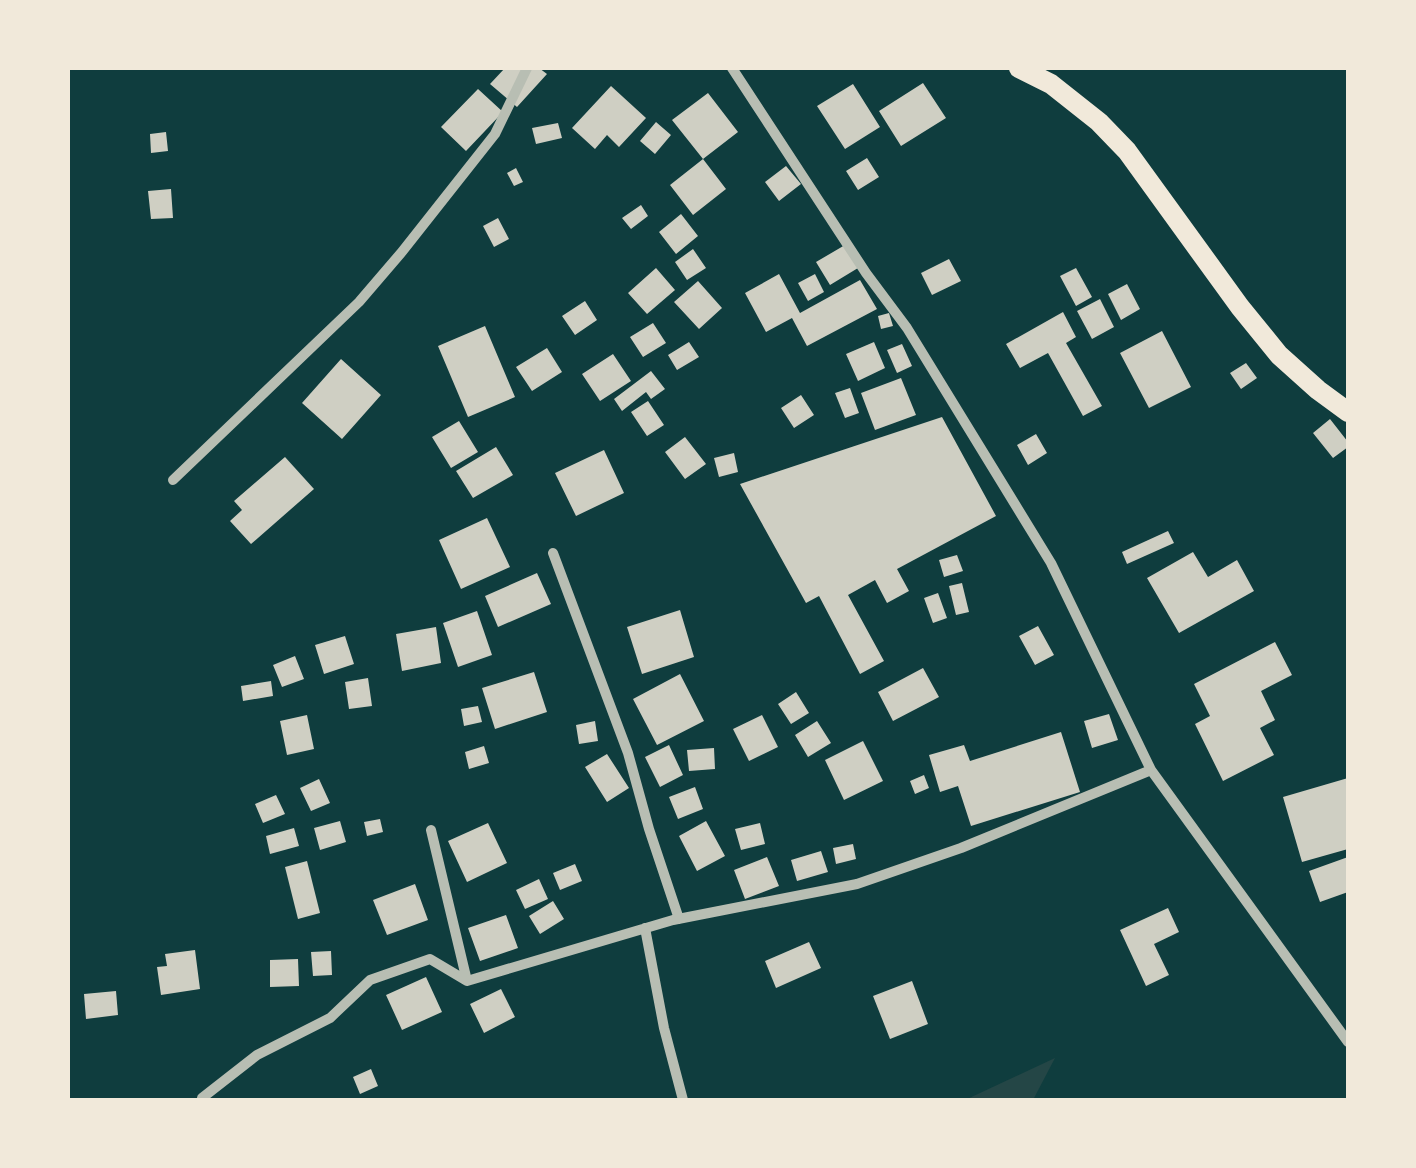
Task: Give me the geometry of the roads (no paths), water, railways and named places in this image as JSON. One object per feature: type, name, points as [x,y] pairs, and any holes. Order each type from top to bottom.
[{"type":"main road","points":[[1019,68],[1050,84],[1128,151],[1279,355],[1348,412]]},
{"type":"street","points":[[173,480],[359,302],[495,134],[527,68]]},
{"type":"street","points":[[732,68],[866,273],[907,328],[1051,563],[1151,770],[1348,1042]]},
{"type":"street","points":[[553,554],[628,753],[679,919]]},
{"type":"street","points":[[202,1098],[257,1055],[330,1018],[370,980],[430,959],[467,981],[679,919],[857,884],[961,848],[1151,770]]},
{"type":"street","points":[[430,830],[467,981]]},
{"type":"street","points":[[646,928],[664,1028],[683,1100]]}]
